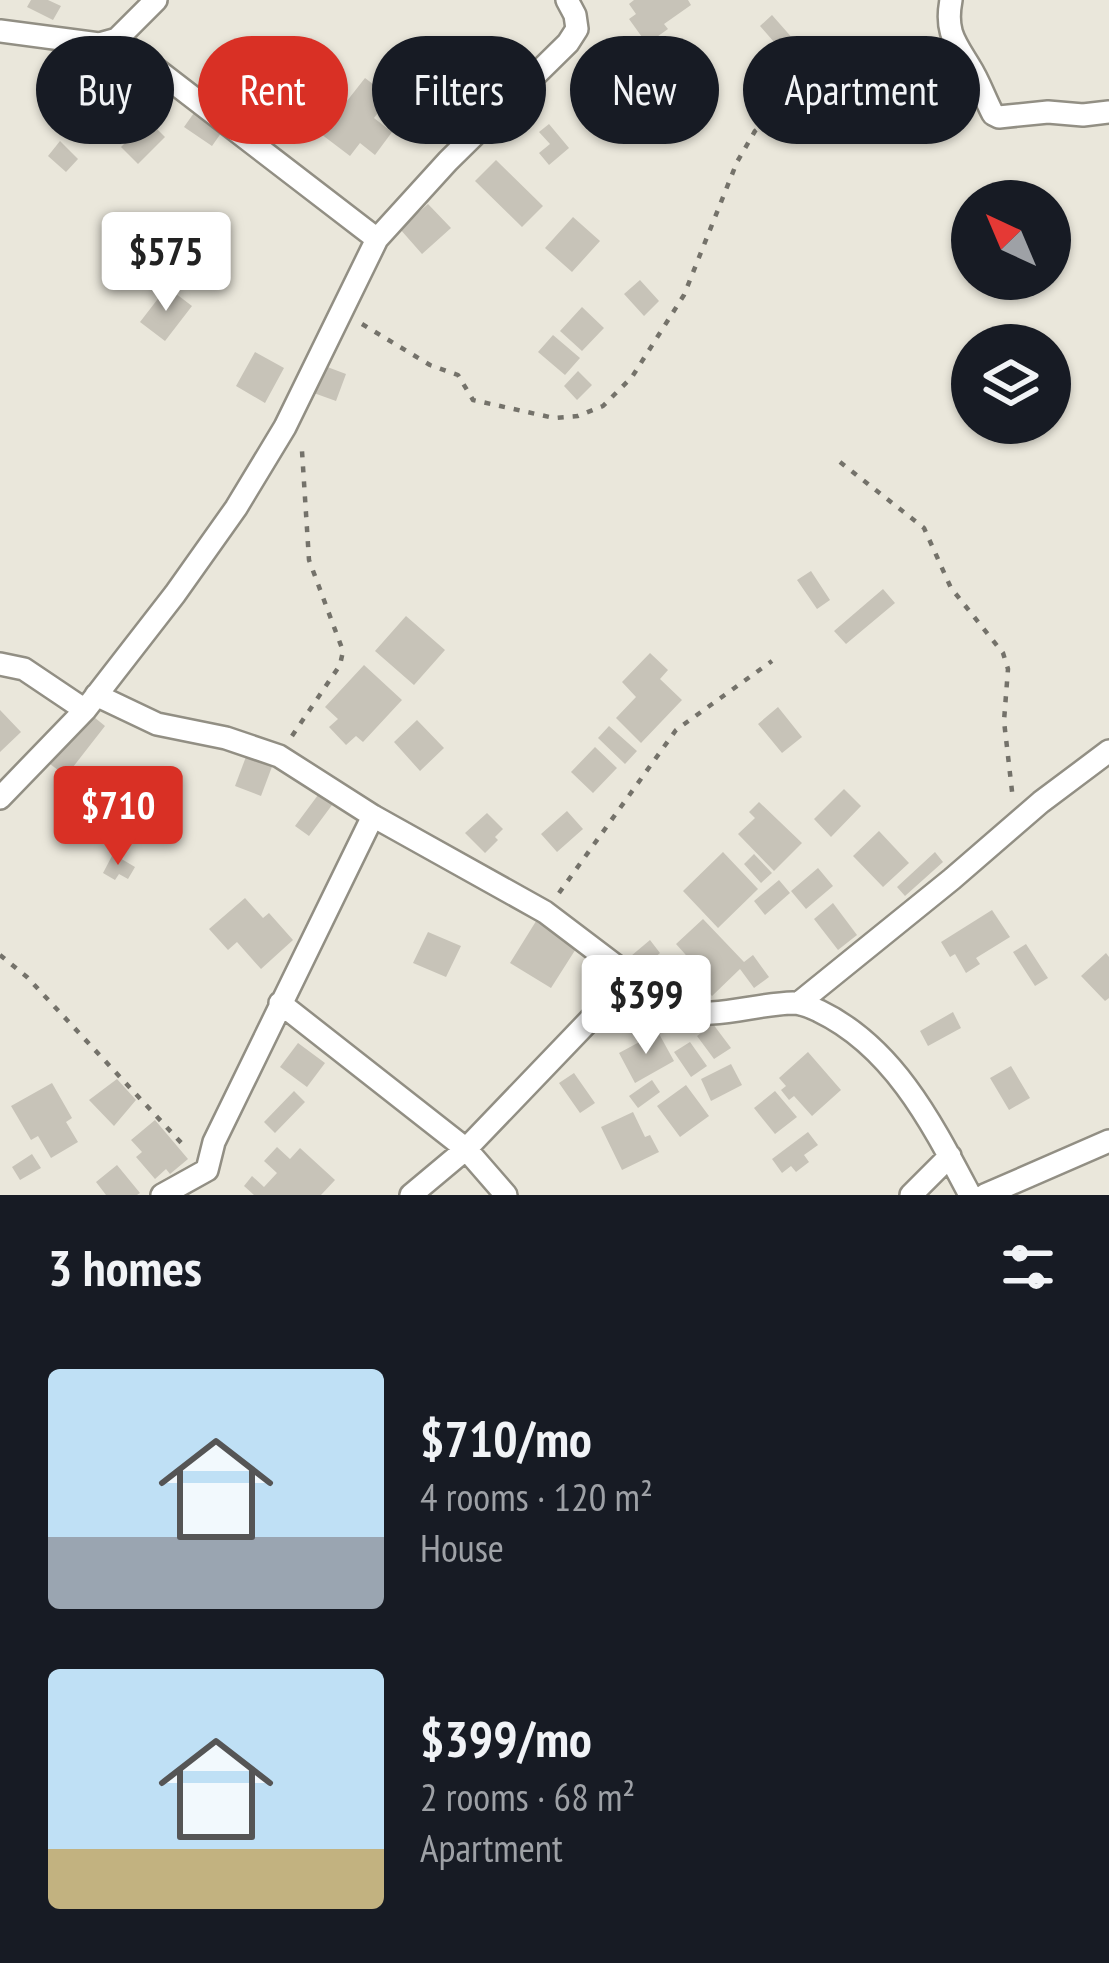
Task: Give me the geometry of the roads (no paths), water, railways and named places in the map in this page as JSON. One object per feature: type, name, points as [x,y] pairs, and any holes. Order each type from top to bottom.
[{"type":"street","points":[[120,36],[156,0]]},
{"type":"street","points":[[0,798],[91,703],[236,508],[285,427],[377,239],[568,43],[577,29],[567,0]]},
{"type":"street","points":[[951,0],[948,14],[954,46],[972,69],[992,114],[1109,112]]},
{"type":"street","points":[[0,31],[38,36]]},
{"type":"street","points":[[174,83],[377,239]]},
{"type":"street","points":[[0,664],[24,669],[91,703],[279,756],[373,816],[545,912],[673,1009],[695,1015],[800,1003],[833,1018],[865,1040],[897,1072],[970,1195]]},
{"type":"street","points":[[800,1003],[1109,752]]},
{"type":"street","points":[[161,1195],[207,1170],[214,1142],[373,816]]},
{"type":"street","points":[[411,1195],[466,1148],[632,977]]},
{"type":"street","points":[[280,1004],[466,1148],[506,1195]]},
{"type":"street","points":[[985,1195],[1109,1141]]},
{"type":"street","points":[[911,1195],[950,1156]]}]
